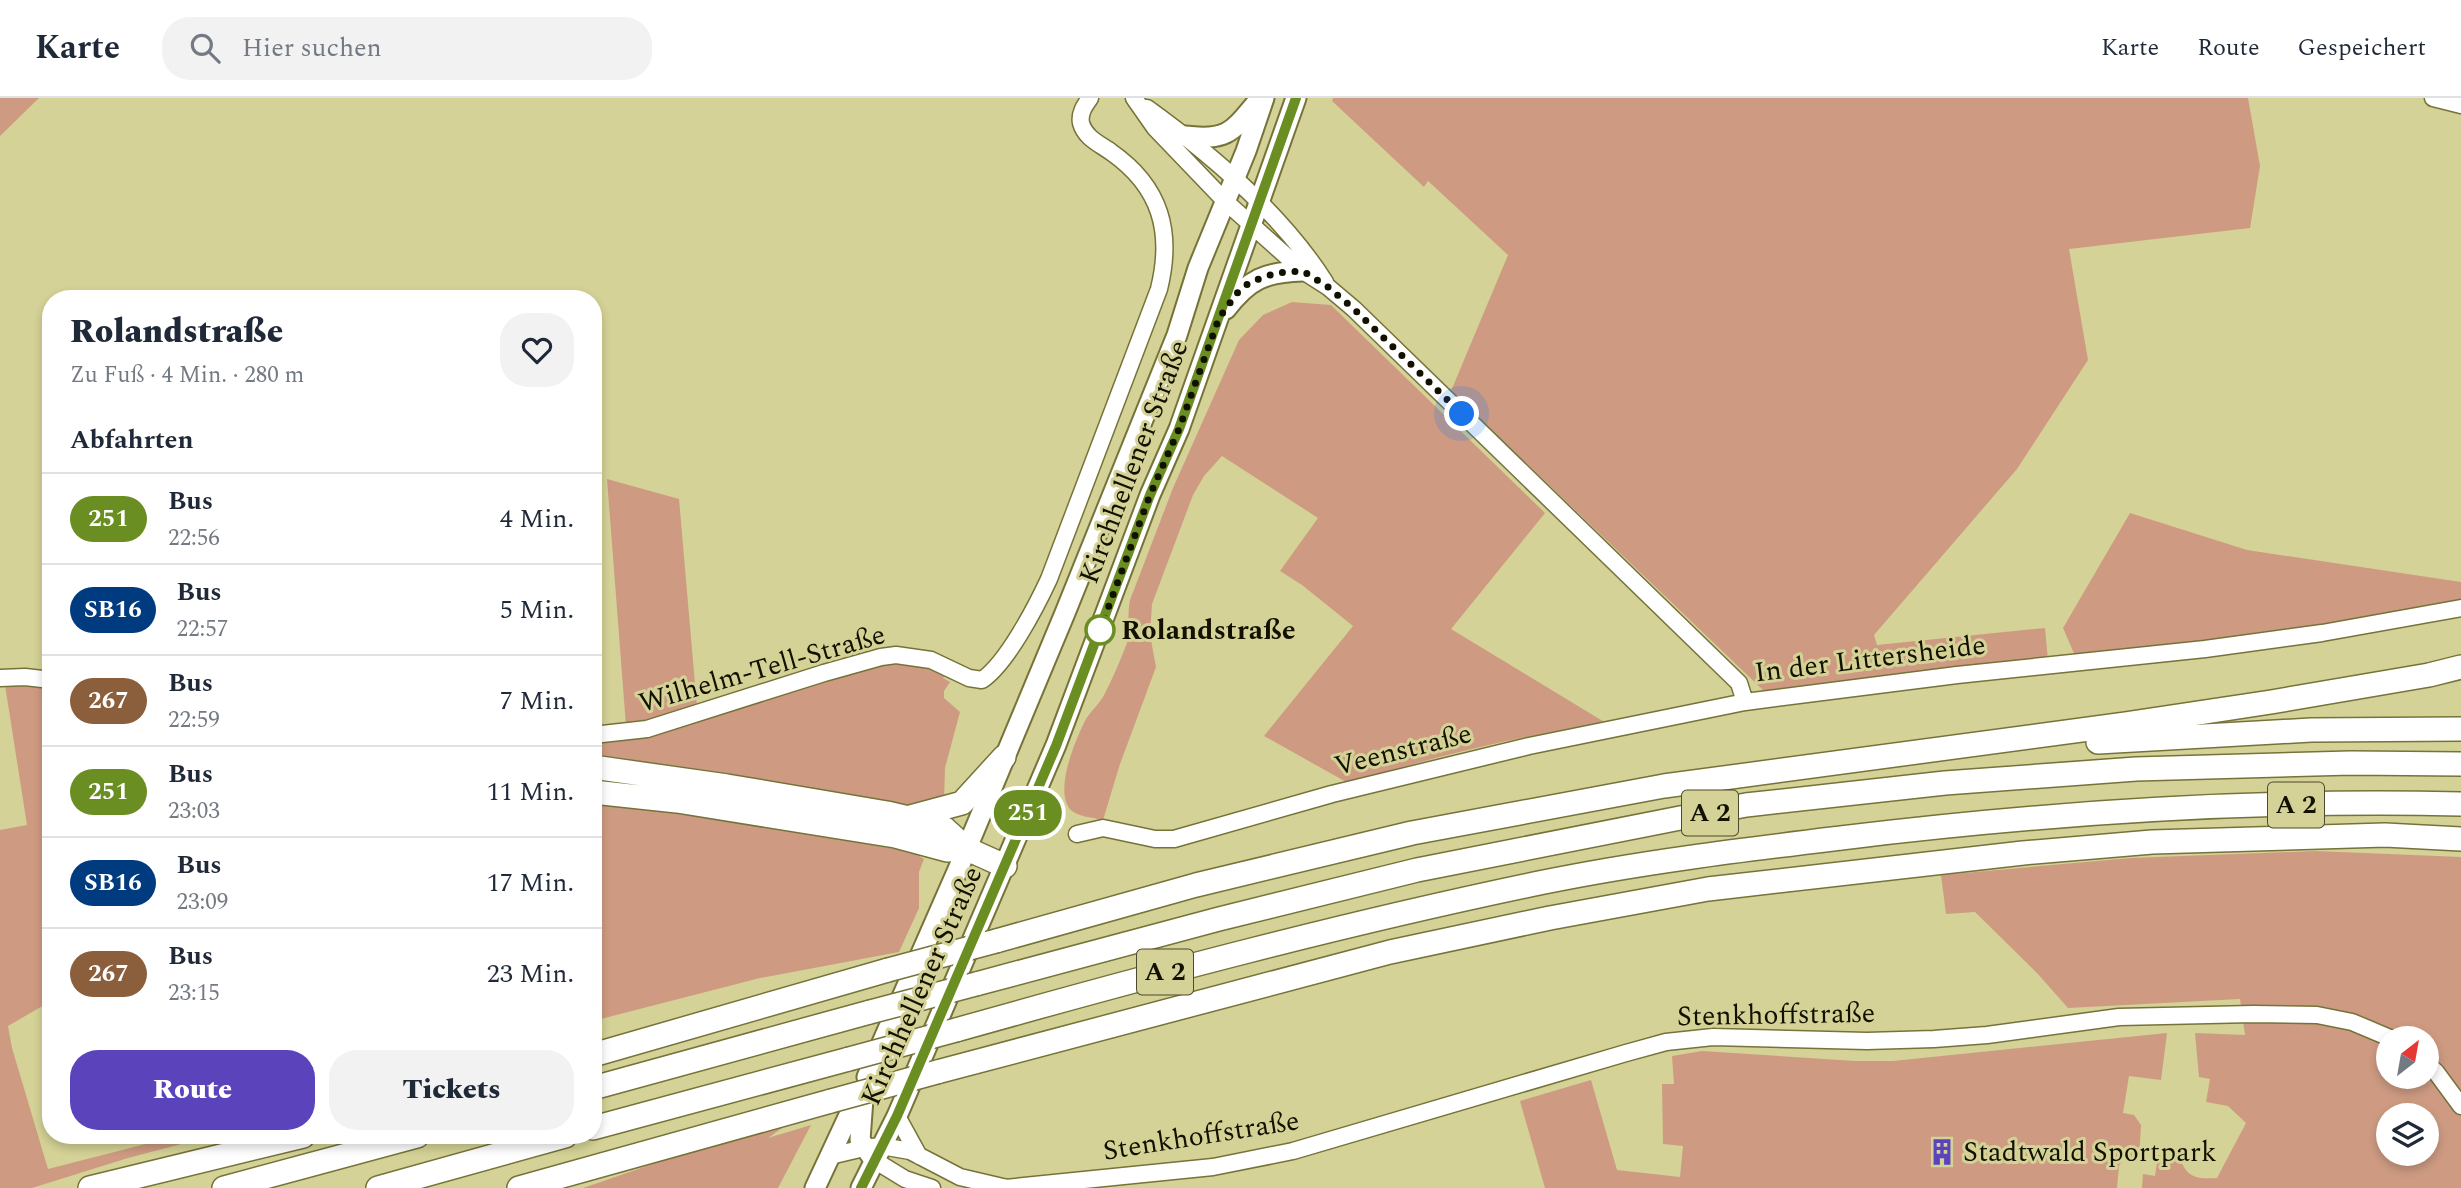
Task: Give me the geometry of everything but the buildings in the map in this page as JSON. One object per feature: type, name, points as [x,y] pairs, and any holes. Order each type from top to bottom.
[{"type":"highway","points":[[602,1052],[1196,885],[1412,833],[1664,786],[2126,724],[2271,702],[2461,667]]},
{"type":"highway","points":[[1788,769],[2147,738],[2311,730],[2461,729]]},
{"type":"highway","points":[[907,818],[962,803],[1004,757]]},
{"type":"highway","name":"A 2","points":[[602,1086],[1206,923],[1417,870],[1746,805],[1945,783],[2136,769],[2351,763],[2461,764]]},
{"type":"highway","points":[[602,768],[727,786],[907,818],[945,829],[967,849],[1005,866]]},
{"type":"highway","points":[[602,793],[677,801],[895,836],[947,850],[967,849]]},
{"type":"highway","name":"A 2","points":[[602,1126],[1153,975],[1548,882],[1752,849],[1871,834],[2132,811],[2286,805],[2461,804]]},
{"type":"highway","points":[[1936,863],[2132,811]]},
{"type":"highway","points":[[519,1188],[937,1072],[1390,952],[1550,918],[1708,889],[2023,853],[2152,842],[2385,835],[2461,839]]},
{"type":"highway","points":[[602,1038],[736,1014]]},
{"type":"highway","points":[[90,1188],[233,1144]]},
{"type":"highway","points":[[136,1175],[269,1144]]},
{"type":"highway","points":[[224,1188],[387,1144]]},
{"type":"highway","points":[[378,1188],[536,1144]]},
{"type":"main road","points":[[1185,136],[1210,137],[1227,134],[1236,128],[1263,98]]},
{"type":"main road","name":"Kirchhellener Straße","points":[[867,1077],[967,849],[1065,613],[1177,335],[1198,268],[1235,180],[1263,98]]},
{"type":"main road","name":"Kirchhellener Straße","points":[[861,1188],[873,1151],[897,1116],[1056,746],[1150,495],[1179,429],[1296,98]]},
{"type":"main road","points":[[1219,318],[1238,292],[1250,282],[1276,273],[1303,271]]},
{"type":"main road","name":"Kirchhellener Straße","points":[[815,1188],[860,1098],[859,1131],[873,1151]]},
{"type":"street","name":"Kirchhellener Straße","points":[[982,680],[995,672],[1045,589],[1150,314],[1164,268],[1163,221],[1147,187],[1122,160],[1092,139],[1080,121],[1082,110],[1090,98]]},
{"type":"street","points":[[2433,98],[2461,105]]},
{"type":"street","points":[[1135,99],[1185,136],[1235,180]]},
{"type":"street","points":[[1135,99],[1155,128],[1226,202]]},
{"type":"street","name":"In der Littersheide","points":[[1235,180],[1309,258],[1328,287]]},
{"type":"street","name":"In der Littersheide","points":[[1226,202],[1303,271],[1328,287],[1375,329],[1739,683],[1745,702],[1958,675],[2204,649],[2322,633],[2461,608]]},
{"type":"street","name":"Wilhelm-Tell-Straße","points":[[602,734],[647,729],[824,673],[888,656],[914,656],[931,660],[969,678],[982,680]]},
{"type":"street","points":[[0,678],[42,679]]},
{"type":"street","name":"Veenstraße","points":[[1077,834],[1103,828],[1155,839],[1174,839],[1332,794],[1529,746],[1745,702]]},
{"type":"street","name":"Stenkhoffstraße","points":[[830,1156],[873,1151],[910,1151],[960,1177],[1006,1188],[1087,1184],[1213,1167],[1293,1152],[1666,1042],[1701,1038],[1867,1041],[1934,1039],[1987,1035],[2119,1017],[2253,1014],[2317,1015],[2352,1022],[2376,1032]]},
{"type":"street","points":[[2440,1079],[2461,1106]]},
{"type":"street","points":[[897,1116],[919,1156]]},
{"type":"street","points":[[873,1151],[905,1179],[932,1188]]},
{"type":"shaded area","points":[[0,98],[39,98],[0,136]]},
{"type":"shaded area","points":[[1333,98],[2248,98],[2260,166],[2250,228],[2069,249],[2088,360],[2017,469],[1874,635],[1877,645],[2045,628],[2048,661],[1765,692],[1451,391],[1508,255],[1428,181],[1424,187],[1332,101]]},
{"type":"shaded area","points":[[1292,302],[1331,305],[1545,513],[1451,629],[1606,723],[1476,748],[1348,783],[1264,736],[1353,626],[1280,571],[1318,518],[1222,456],[1204,476],[1193,495],[1152,604],[1150,635],[1156,667],[1120,764],[1103,820],[1079,815],[1066,803],[1064,792],[1072,752],[1088,716],[1103,697],[1127,643],[1130,600],[1173,488],[1239,340],[1263,315]]},
{"type":"shaded area","points":[[607,479],[679,499],[697,707],[626,726]]},
{"type":"shaded area","points":[[2130,513],[2247,550],[2461,582],[2461,605],[2076,658],[2063,628]]},
{"type":"shaded area","points":[[909,661],[947,673],[943,678],[950,682],[944,691],[944,698],[960,712],[945,768],[944,803],[872,803],[602,762],[602,740],[642,737],[864,666]]},
{"type":"shaded area","points":[[5,685],[42,688],[42,1006],[8,1026],[48,1169],[146,1144],[181,1144],[32,1188],[0,1188],[0,830],[27,825]]},
{"type":"shaded area","points":[[602,804],[708,817],[912,852],[924,859],[919,872],[919,908],[899,952],[760,978],[602,1019]]},
{"type":"shaded area","points":[[2316,851],[2461,857],[2461,1188],[2142,1188],[2143,1174],[2155,1176],[2158,1155],[2181,1161],[2195,1177],[2217,1178],[2246,1123],[2228,1106],[2206,1102],[2210,1079],[2199,1077],[2195,1033],[2245,1035],[2240,999],[2068,1008],[1975,912],[1946,914],[1941,875],[2131,858]]},
{"type":"shaded area","points":[[2167,1033],[2161,1080],[2129,1076],[2123,1113],[2134,1115],[2141,1125],[2139,1160],[2123,1159],[2119,1166],[2117,1188],[1545,1188],[1520,1101],[1591,1080],[1617,1170],[1680,1177],[1683,1146],[1663,1144],[1662,1084],[1674,1084],[1672,1056],[1702,1051],[1893,1061]]},
{"type":"shaded area","points":[[811,1125],[778,1188],[583,1188],[685,1153],[785,1126],[768,1138]]},
{"type":"bus line","name":"251","points":[[861,1188],[897,1116],[1056,746],[1150,495],[1179,429],[1296,98]]},
{"type":"place","name":"Rolandstraße","points":[[1100,630]]},
{"type":"place","name":"Stadtwald Sportpark","points":[[1942,1152]]},
{"type":"route","points":[[1100,630],[1150,495],[1179,429],[1219,318],[1238,292],[1250,282],[1276,273],[1303,271],[1328,287],[1354,309],[1462,414]]}]
